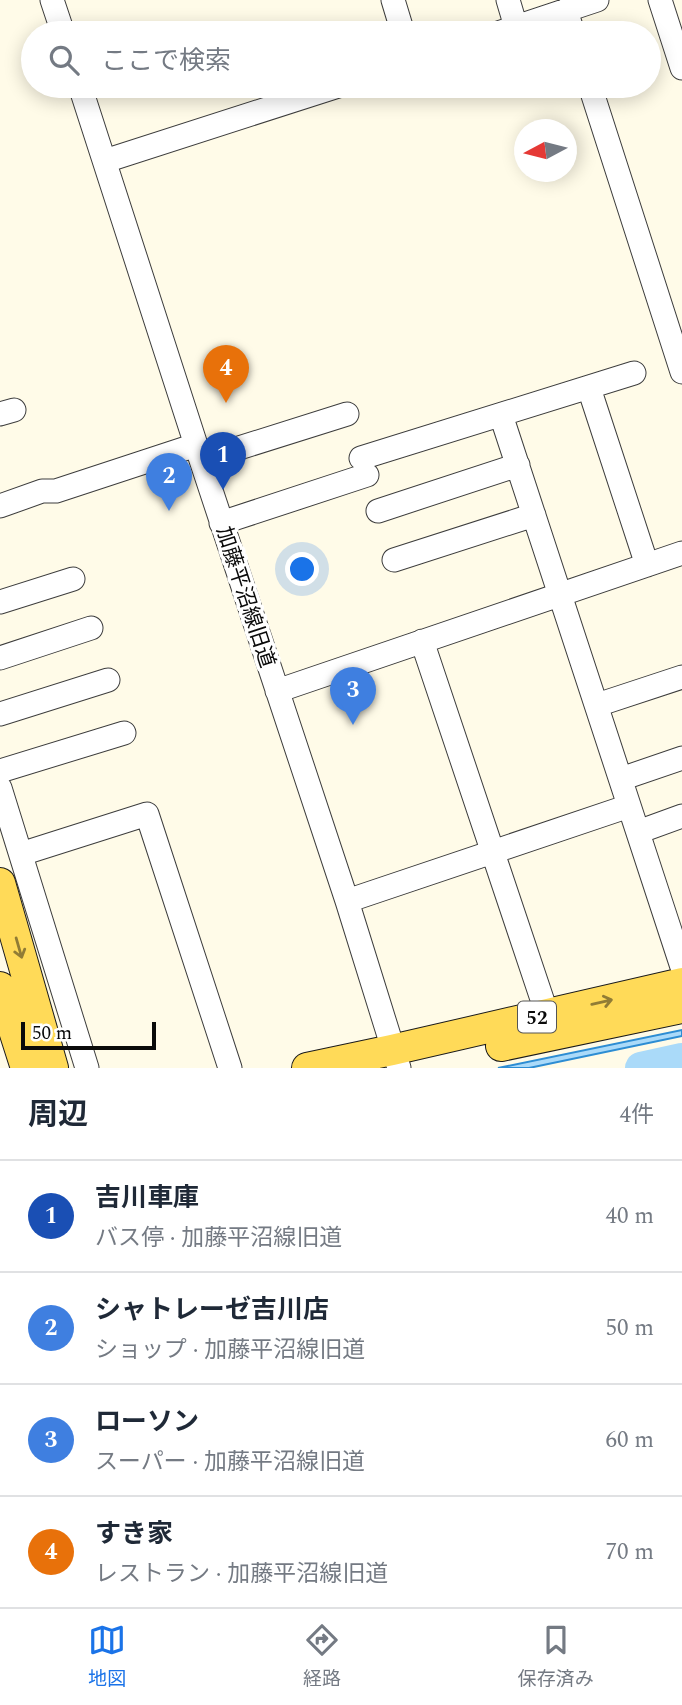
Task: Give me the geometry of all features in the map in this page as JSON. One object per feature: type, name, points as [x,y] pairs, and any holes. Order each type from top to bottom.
[{"type":"main road","points":[[0,883],[53,1068]]},
{"type":"main road","name":"52","points":[[396,1063],[547,1014],[682,983]]},
{"type":"main road","points":[[0,987],[26,1068]]},
{"type":"main road","name":"52","points":[[307,1068],[396,1063],[682,1008]]},
{"type":"street","points":[[52,0],[59,21]]},
{"type":"street","points":[[393,0],[399,21]]},
{"type":"street","points":[[507,21],[508,0]]},
{"type":"street","points":[[534,21],[597,0]]},
{"type":"street","points":[[660,0],[682,68]]},
{"type":"street","points":[[566,10],[569,21]]},
{"type":"street","name":"加藤平沼線旧道","points":[[84,98],[346,901],[396,1063]]},
{"type":"street","points":[[105,161],[301,98]]},
{"type":"street","points":[[594,98],[672,309],[682,372]]},
{"type":"street","points":[[221,523],[501,415],[634,373]]},
{"type":"street","points":[[589,388],[647,565]]},
{"type":"street","points":[[0,506],[42,491],[56,491],[347,414]]},
{"type":"street","points":[[501,415],[682,967]]},
{"type":"street","points":[[378,511],[518,465]]},
{"type":"street","points":[[394,560],[534,515]]},
{"type":"street","points":[[277,691],[682,553]]},
{"type":"street","points":[[0,602],[73,579]]},
{"type":"street","points":[[0,658],[91,628]]},
{"type":"street","points":[[422,641],[547,1014]]},
{"type":"street","points":[[597,705],[682,677]]},
{"type":"street","points":[[0,714],[108,680]]},
{"type":"street","points":[[0,771],[124,733]]},
{"type":"street","points":[[621,779],[682,758]]},
{"type":"street","points":[[0,788],[87,1068]]},
{"type":"street","points":[[346,901],[629,806]]},
{"type":"street","points":[[21,854],[147,814],[230,1068]]},
{"type":"street","points":[[638,832],[682,816]]},
{"type":"water","points":[[682,1030],[682,1036],[529,1068],[498,1068]]},
{"type":"waterway","points":[[641,1068],[682,1059]]},
{"type":"place","name":"すき家","points":[[226,403]]},
{"type":"place","name":"吉川車庫","points":[[223,490]]},
{"type":"place","name":"シャトレーゼ吉川店","points":[[169,511]]},
{"type":"place","name":"ローソン","points":[[353,725]]}]
